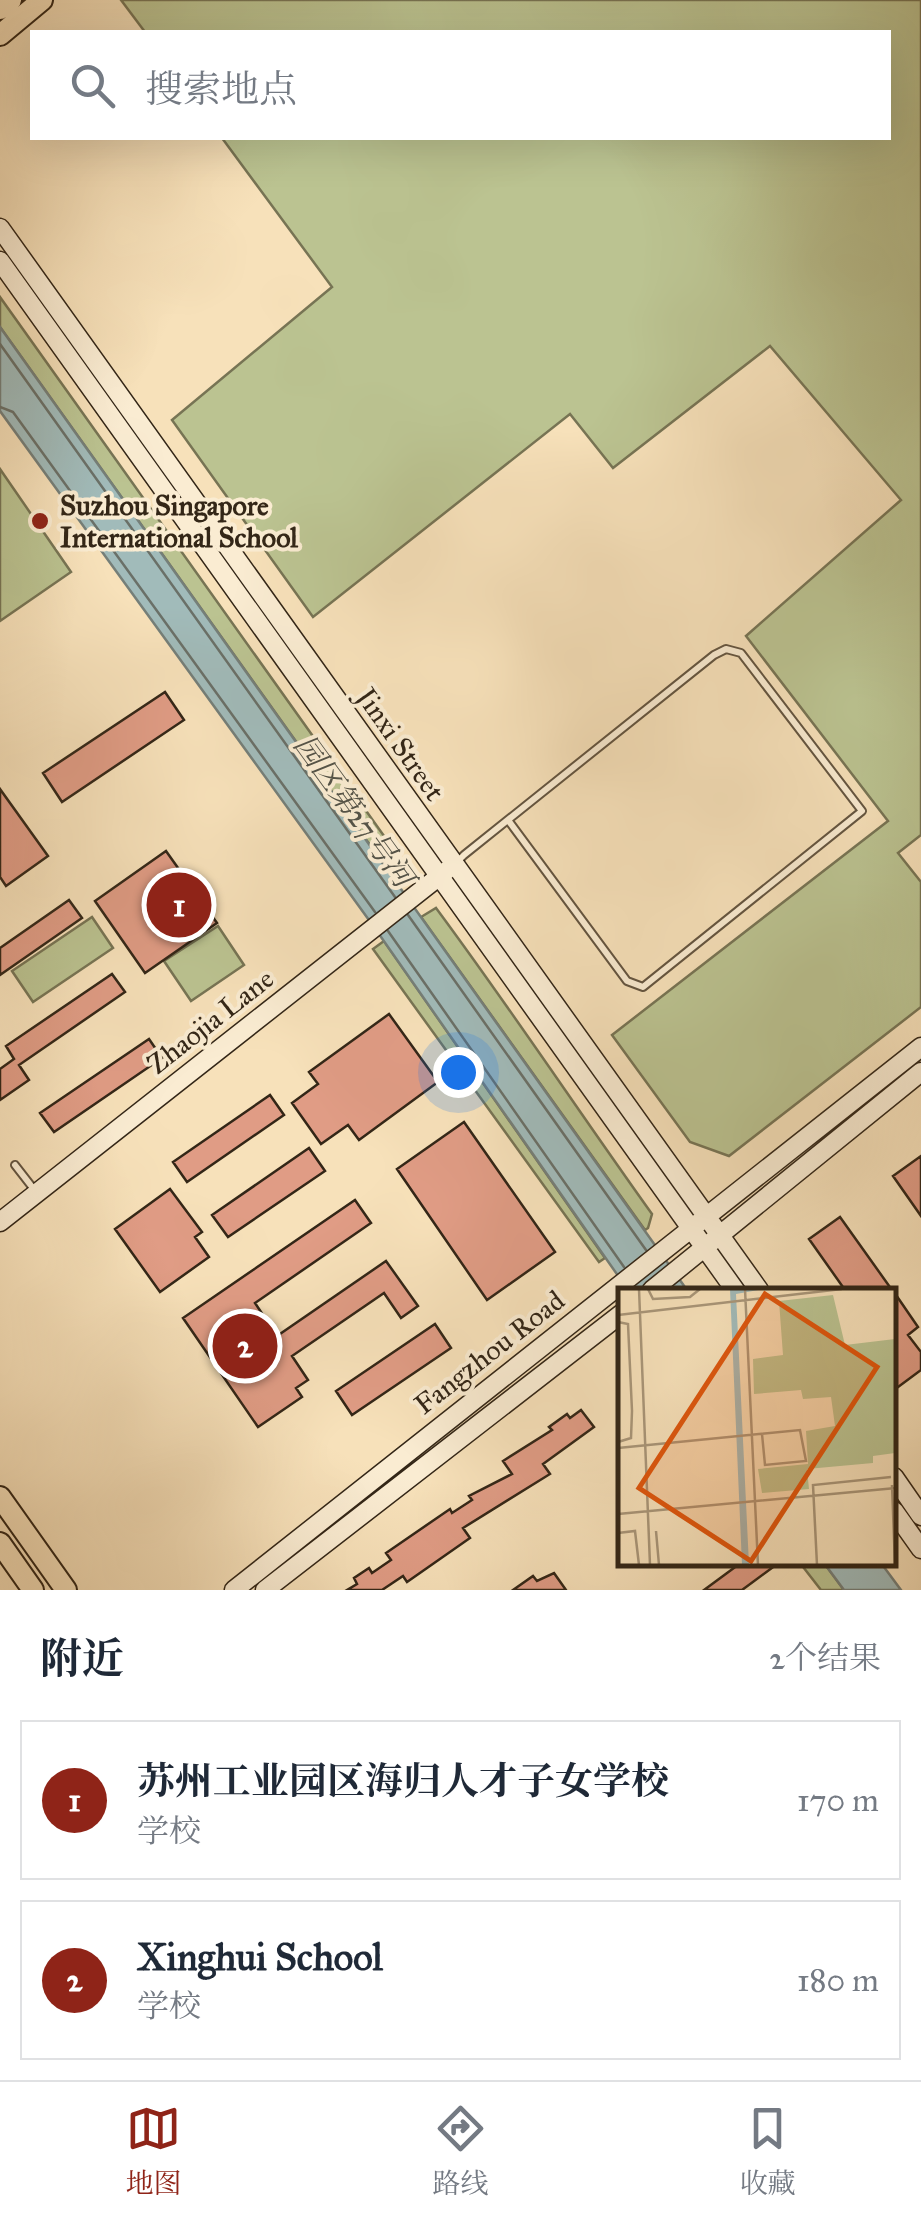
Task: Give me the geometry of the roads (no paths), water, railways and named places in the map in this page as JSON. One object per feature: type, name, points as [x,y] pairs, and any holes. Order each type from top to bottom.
[{"type":"main road","points":[[0,9],[11,0]]},
{"type":"main road","points":[[0,35],[42,0]]},
{"type":"main road","name":"Jinxi Street","points":[[0,228],[447,870]]},
{"type":"main road","name":"Jinxi Street","points":[[0,261],[447,870],[699,1222],[735,1288]]},
{"type":"main road","name":"Zhaojia Lane","points":[[0,1222],[447,870]]},
{"type":"main road","name":"Fangzhou Road","points":[[234,1590],[921,1047]]},
{"type":"main road","points":[[655,1288],[921,1072]]},
{"type":"main road","name":"Jinxi Street","points":[[712,1242],[757,1288]]},
{"type":"main road","name":"Fangzhou Road","points":[[265,1590],[618,1316]]},
{"type":"main road","points":[[896,1481],[921,1516]]},
{"type":"main road","points":[[0,1497],[66,1590]]},
{"type":"main road","points":[[896,1514],[921,1549]]},
{"type":"main road","points":[[0,1544],[33,1590]]},
{"type":"lane","points":[[447,870],[508,820],[714,655],[734,649],[862,811],[642,987],[626,981],[508,820]]},
{"type":"lane","points":[[15,1165],[37,1193]]},
{"type":"water","points":[[0,327],[686,1288],[627,1288],[374,927],[0,411]]},
{"type":"water","points":[[825,1565],[882,1565],[901,1590],[844,1590]]},
{"type":"place","name":"Suzhou Singapore International School","points":[[40,521]]},
{"type":"place","name":"苏州工业园区海归人才子女学校","points":[[179,905]]},
{"type":"place","name":"Xinghui School","points":[[245,1346]]},
{"type":"water label","name":"园区第27号河","points":[[354,811]]}]
